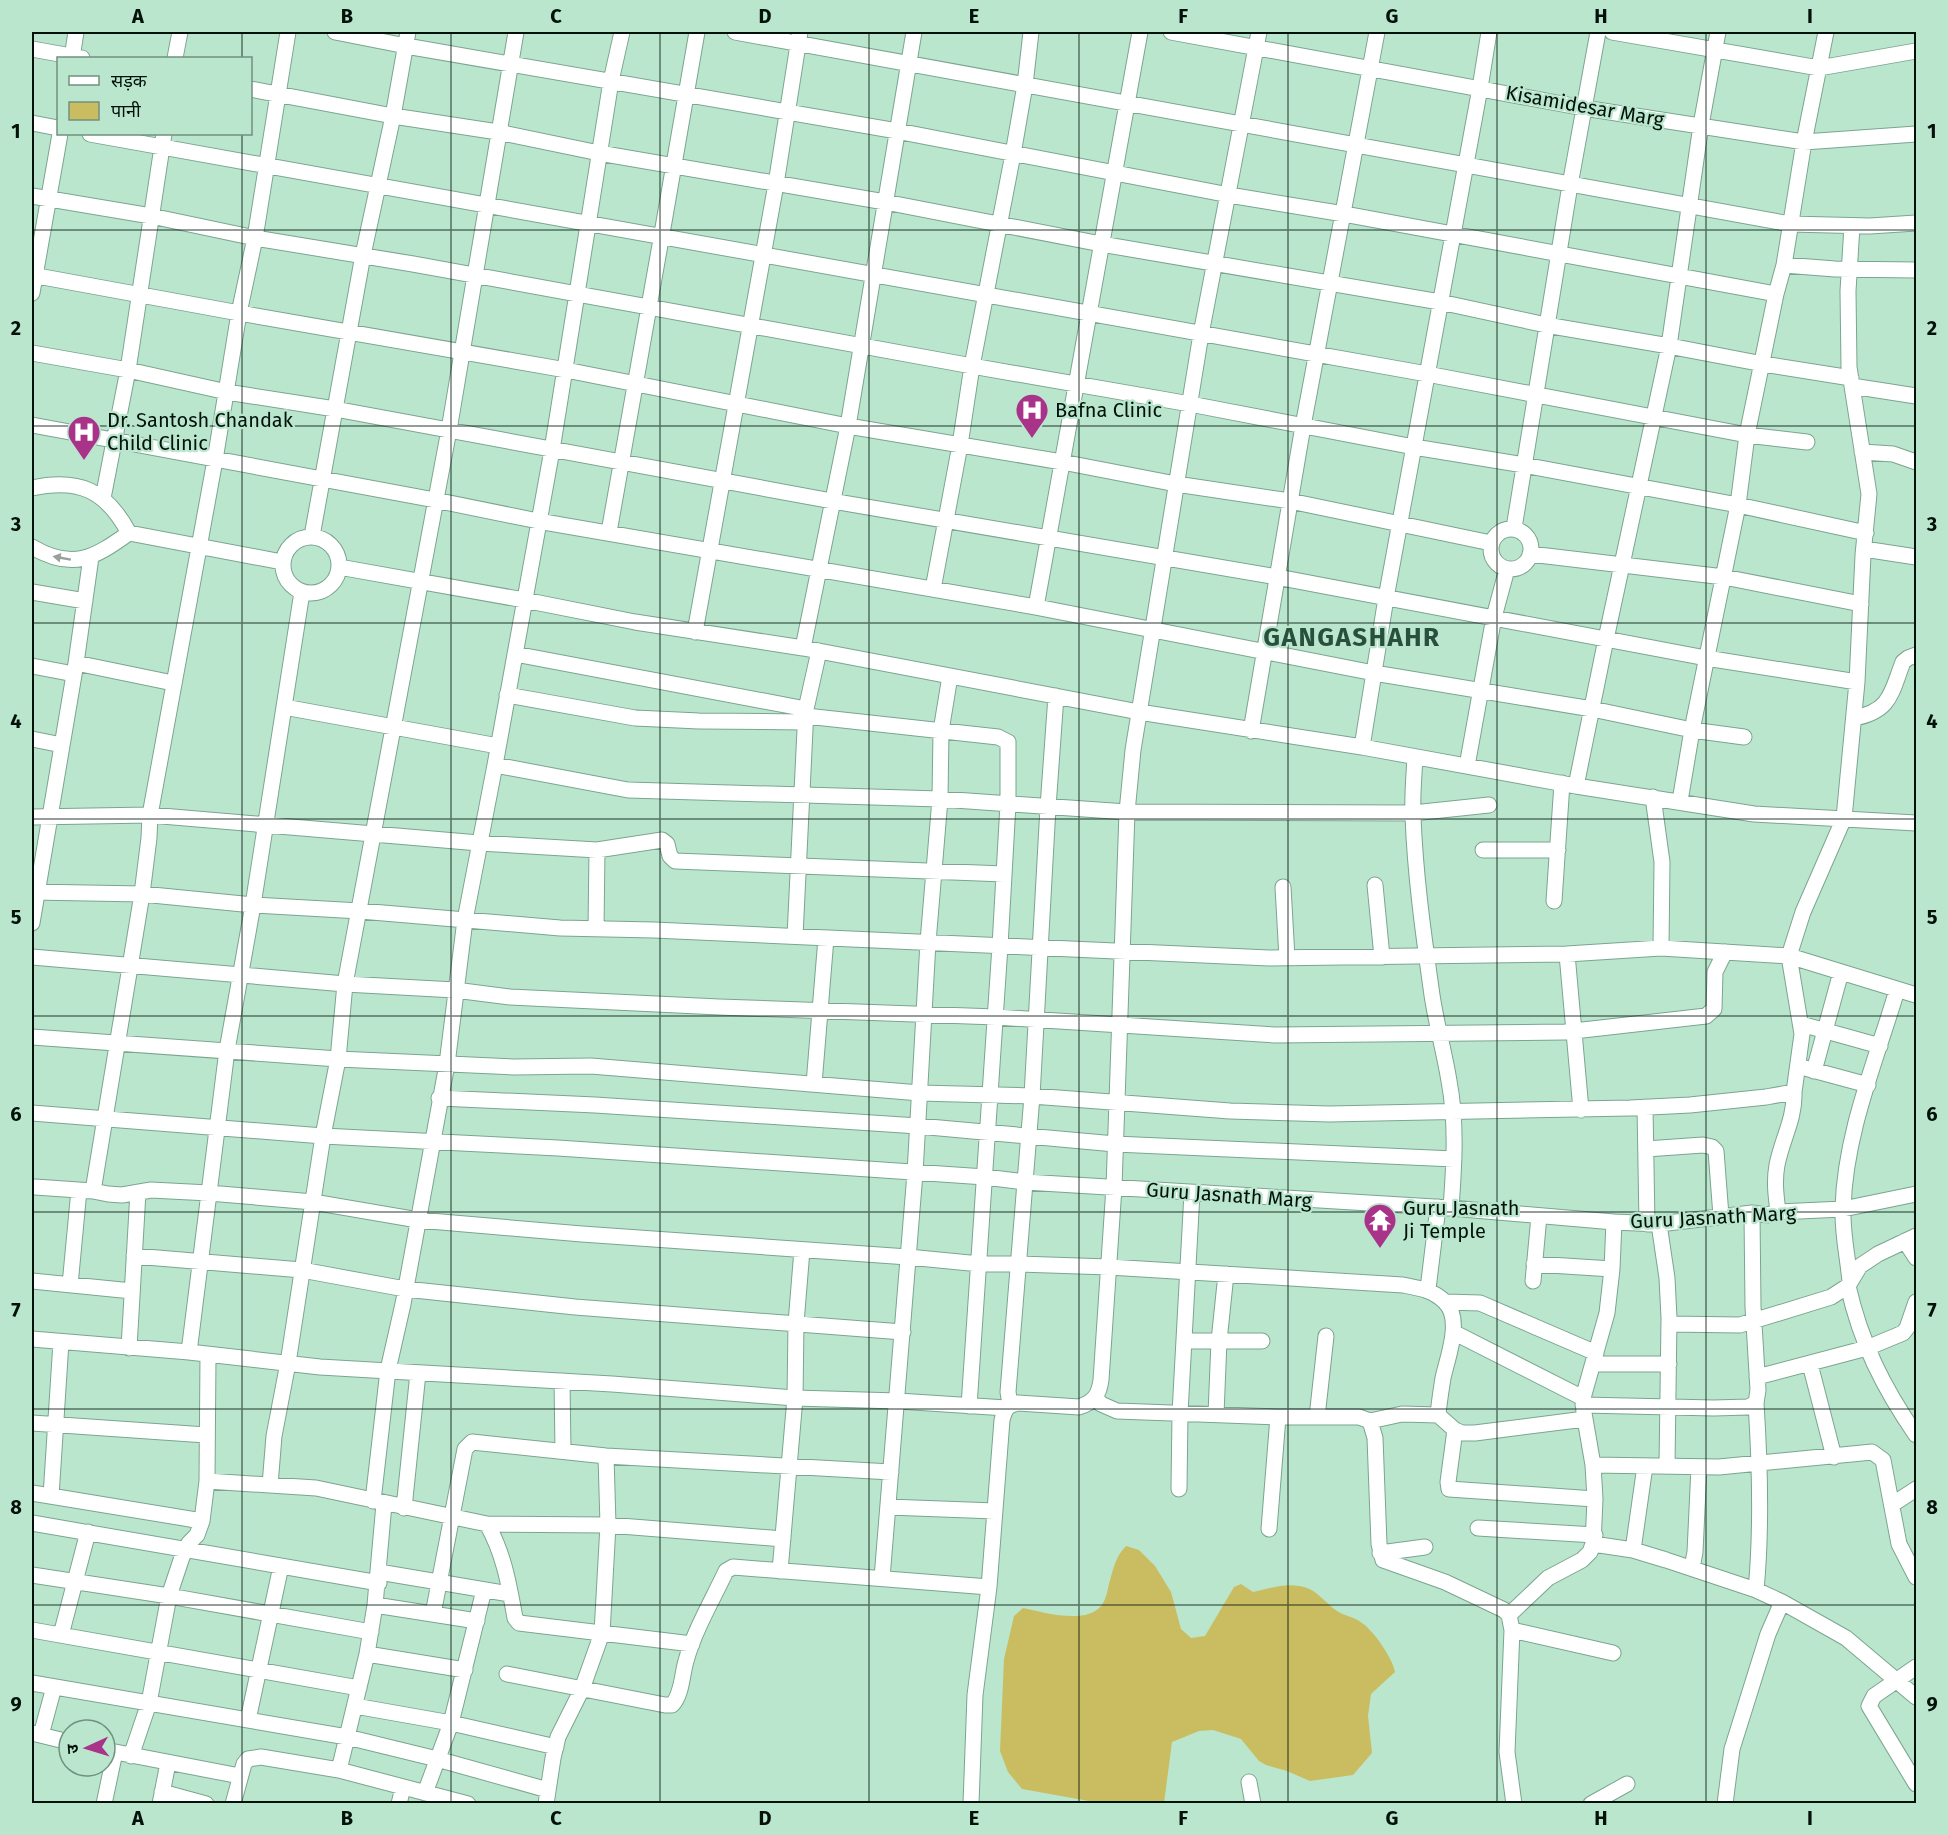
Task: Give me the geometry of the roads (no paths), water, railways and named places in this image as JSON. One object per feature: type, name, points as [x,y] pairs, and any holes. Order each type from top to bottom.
[{"type":"street","points":[[75,57],[76,32]]},
{"type":"street","points":[[175,57],[180,32]]},
{"type":"street","points":[[70,1285],[86,1191],[106,1120],[142,894],[150,815],[255,238],[288,32]]},
{"type":"street","points":[[336,32],[407,39],[510,63],[897,131],[1228,195],[1344,214],[1776,294]]},
{"type":"street","points":[[270,1485],[274,1436],[288,1363],[323,1136],[338,1059],[345,984],[449,430],[516,32]]},
{"type":"street","points":[[339,1770],[367,1654],[379,1578],[379,1502],[388,1370],[447,1064],[465,920],[552,450],[611,81],[622,32]]},
{"type":"street","points":[[609,532],[648,307],[663,238],[697,32]]},
{"type":"street","points":[[735,32],[799,37],[908,63],[1790,224],[1852,226],[1917,222]]},
{"type":"street","points":[[803,648],[848,426],[914,32]]},
{"type":"street","points":[[933,589],[972,366],[1013,154],[1025,85],[1031,32]]},
{"type":"street","points":[[1036,607],[1140,32]]},
{"type":"street","name":"Kisamidesar Marg","points":[[1171,32],[1584,108],[1804,142],[1917,134]]},
{"type":"street","points":[[32,1339],[189,1352],[320,1367],[795,1398],[969,1406],[1008,1406],[1018,1403],[1079,1407],[1096,1398],[1101,1380],[1109,1267],[1127,812],[1139,712],[1201,334],[1259,32]]},
{"type":"street","points":[[1251,731],[1303,426],[1377,32]]},
{"type":"street","points":[[1362,747],[1386,598],[1489,32]]},
{"type":"street","points":[[1514,528],[1558,253],[1598,32]]},
{"type":"street","points":[[1612,32],[1819,68],[1917,51]]},
{"type":"street","points":[[1554,901],[1558,850],[1569,785],[1592,709],[1605,639],[1669,346],[1688,205],[1718,32]]},
{"type":"street","points":[[1680,801],[1706,658],[1738,505],[1747,435],[1784,265],[1804,142],[1826,32]]},
{"type":"street","points":[[695,632],[764,255],[799,37]]},
{"type":"street","points":[[312,536],[363,255],[407,39]]},
{"type":"street","points":[[32,49],[70,57]]},
{"type":"street","points":[[252,89],[393,116],[498,132],[599,153],[885,202],[1101,244],[1440,302],[1546,325],[1669,346],[1917,396]]},
{"type":"street","points":[[32,123],[57,128]]},
{"type":"street","points":[[32,292],[33,275],[60,135]]},
{"type":"street","points":[[102,135],[163,140],[267,166],[378,187],[986,294],[1747,435],[1807,442]]},
{"type":"street","points":[[103,498],[128,370],[163,140]]},
{"type":"street","points":[[32,196],[1640,486],[1866,533]]},
{"type":"street","points":[[1778,1212],[1775,1189],[1776,1171],[1792,1118],[1802,1046],[1801,1024],[1789,956],[1803,912],[1844,818],[1857,682],[1869,494],[1851,382],[1849,269],[1852,226]]},
{"type":"street","points":[[1784,265],[1917,270]]},
{"type":"street","points":[[33,275],[566,370],[848,426],[1062,462],[1176,484],[1290,501],[1491,543]]},
{"type":"street","points":[[32,353],[128,370],[227,392],[335,409],[832,501],[1277,577],[1706,658],[1857,682]]},
{"type":"street","points":[[32,425],[538,521],[1036,607],[1374,673],[1481,689],[1692,730],[1744,737]]},
{"type":"street","points":[[1862,452],[1893,454],[1917,462]]},
{"type":"street","points":[[32,489],[49,485],[71,484],[87,488],[103,498],[123,521],[129,533]]},
{"type":"street","points":[[1514,528],[1522,531],[1528,537],[1531,545],[1530,554],[1522,566],[1507,569],[1496,563],[1490,550],[1491,543],[1500,531],[1514,528]]},
{"type":"street","points":[[32,547],[56,558],[77,561],[92,557],[129,533],[282,561]]},
{"type":"street","points":[[312,536],[329,543],[335,549],[339,567],[333,583],[310,593],[302,592],[287,580],[282,561],[289,546],[303,537],[312,536]]},
{"type":"street","points":[[1864,549],[1917,557]]},
{"type":"street","points":[[1530,554],[1724,577],[1861,604]]},
{"type":"street","points":[[32,923],[34,892],[62,745],[92,557]]},
{"type":"street","points":[[339,567],[695,632],[803,648],[1139,712],[1362,747],[1569,785],[1769,816],[1917,823]]},
{"type":"street","points":[[1467,766],[1494,617],[1507,569]]},
{"type":"street","points":[[32,592],[85,601]]},
{"type":"street","points":[[189,1352],[227,1050],[253,905],[302,592]]},
{"type":"street","points":[[795,936],[806,716],[819,651]]},
{"type":"street","points":[[515,654],[806,716],[1005,739],[1009,748],[1008,804],[969,1406]]},
{"type":"street","points":[[1854,718],[1875,713],[1884,706],[1903,662],[1917,655]]},
{"type":"street","points":[[32,666],[75,668],[173,683]]},
{"type":"street","points":[[882,1578],[915,1173],[928,942],[939,799],[941,731],[950,676]]},
{"type":"street","points":[[507,695],[635,718],[699,721],[806,716]]},
{"type":"street","points":[[971,1803],[975,1695],[988,1587],[1002,1420],[1008,1406],[1020,1264],[1041,948],[1047,807],[1056,696]]},
{"type":"street","points":[[285,707],[498,746]]},
{"type":"street","points":[[32,739],[62,745]]},
{"type":"street","points":[[1414,757],[1413,813],[1416,861],[1438,1035],[1450,1083],[1454,1159],[1428,1289]]},
{"type":"street","points":[[495,765],[612,789],[939,799],[1127,812],[1413,813],[1489,805]]},
{"type":"street","points":[[1653,797],[1662,862],[1661,948]]},
{"type":"street","points":[[32,816],[48,818],[150,815],[479,843],[597,850],[662,840],[668,844],[670,856],[675,861],[1004,874]]},
{"type":"street","points":[[596,929],[597,850]]},
{"type":"street","points":[[1483,850],[1558,850]]},
{"type":"street","points":[[1375,885],[1382,957]]},
{"type":"street","points":[[1283,887],[1287,958]]},
{"type":"street","points":[[34,892],[142,894],[253,905],[360,911],[560,928],[795,936],[1230,957],[1427,957],[1567,954],[1661,948],[1789,956],[1917,995]]},
{"type":"street","points":[[814,1084],[826,938]]},
{"type":"street","points":[[32,957],[532,998],[996,1017],[1275,1035],[1438,1035],[1574,1031],[1706,1016],[1714,1009],[1715,972],[1725,952]]},
{"type":"street","points":[[1567,954],[1581,1110]]},
{"type":"street","points":[[1814,1071],[1841,972]]},
{"type":"street","points":[[1897,990],[1850,1152],[1843,1209],[1849,1284],[1856,1319],[1885,1386],[1911,1416],[1917,1435]]},
{"type":"street","points":[[1801,1024],[1880,1046]]},
{"type":"street","points":[[32,1037],[338,1059],[513,1067],[591,1065],[920,1093],[1032,1096],[1230,1111],[1329,1114],[1452,1110],[1581,1110],[1766,1097],[1794,1092]]},
{"type":"street","points":[[1799,1067],[1868,1084]]},
{"type":"street","points":[[439,1098],[595,1105],[918,1126],[1115,1144],[1454,1159]]},
{"type":"street","points":[[1645,1107],[1646,1149],[1653,1224],[1666,1278],[1669,1324],[1666,1466]]},
{"type":"street","name":"Guru Jasnath Marg","points":[[32,1113],[323,1136],[558,1148],[1653,1224],[1752,1213],[1767,1215],[1778,1212],[1843,1209],[1917,1194]]},
{"type":"street","points":[[1646,1149],[1703,1145],[1716,1150],[1721,1216]]},
{"type":"street","points":[[35,1187],[108,1194],[151,1190],[209,1193],[312,1202],[418,1220],[802,1251],[980,1264],[1109,1267],[1226,1274],[1402,1285],[1428,1289],[1446,1302],[1450,1309],[1453,1332],[1438,1415]]},
{"type":"street","points":[[129,1348],[138,1192]]},
{"type":"street","points":[[1179,1488],[1180,1413],[1192,1193]]},
{"type":"street","points":[[1752,1213],[1759,1464],[1759,1550],[1756,1590]]},
{"type":"street","points":[[1533,1281],[1539,1216]]},
{"type":"street","points":[[1511,1623],[1532,1591],[1548,1578],[1582,1560],[1590,1552],[1594,1540],[1593,1465],[1584,1408],[1594,1359],[1607,1313],[1614,1222]]},
{"type":"street","points":[[1669,1324],[1740,1325],[1832,1297],[1849,1284],[1860,1266],[1911,1238],[1917,1258]]},
{"type":"street","points":[[780,1571],[795,1398],[796,1323],[802,1251]]},
{"type":"street","points":[[134,1256],[302,1270],[405,1289],[575,1307],[903,1332]]},
{"type":"street","points":[[1534,1264],[1612,1269]]},
{"type":"street","points":[[1216,1414],[1219,1341],[1226,1274]]},
{"type":"street","points":[[32,1281],[132,1291]]},
{"type":"street","points":[[1446,1302],[1464,1301],[1480,1304],[1594,1359],[1669,1364]]},
{"type":"street","points":[[1757,1377],[1867,1348],[1903,1333],[1907,1329],[1917,1302]]},
{"type":"street","points":[[1453,1332],[1584,1408]]},
{"type":"street","points":[[1317,1417],[1326,1336]]},
{"type":"street","points":[[1184,1341],[1262,1341]]},
{"type":"street","points":[[51,1496],[60,1342]]},
{"type":"street","points":[[131,1756],[149,1703],[169,1596],[185,1549],[197,1535],[202,1521],[207,1481],[208,1355]]},
{"type":"street","points":[[1810,1364],[1834,1457]]},
{"type":"street","points":[[404,1508],[418,1373]]},
{"type":"street","points":[[562,1381],[563,1451]]},
{"type":"street","points":[[1096,1398],[1108,1408],[1117,1411],[1278,1417],[1359,1417],[1370,1421],[1402,1414],[1438,1415],[1462,1433],[1475,1433],[1584,1408],[1748,1407],[1756,1403]]},
{"type":"street","points":[[1269,1529],[1278,1417]]},
{"type":"street","points":[[1370,1421],[1375,1438],[1380,1553],[1383,1560],[1427,1574],[1462,1589],[1504,1610],[1511,1623],[1508,1752],[1514,1803]]},
{"type":"street","points":[[32,1423],[206,1434]]},
{"type":"street","points":[[1455,1430],[1449,1489],[1595,1499]]},
{"type":"street","points":[[433,1614],[450,1517],[468,1444],[478,1442],[606,1456],[891,1472]]},
{"type":"street","points":[[1593,1465],[1698,1467],[1759,1464],[1866,1452],[1876,1454],[1883,1460],[1899,1544],[1911,1570],[1917,1577]]},
{"type":"street","points":[[32,1683],[347,1737],[437,1759],[547,1797],[558,1737],[582,1689],[602,1634],[608,1526],[606,1456]]},
{"type":"street","points":[[1633,1551],[1645,1466]]},
{"type":"street","points":[[1692,1568],[1695,1552],[1698,1467]]},
{"type":"street","points":[[207,1481],[316,1488],[487,1524],[608,1526],[783,1539]]},
{"type":"street","points":[[1893,1504],[1917,1489]]},
{"type":"street","points":[[32,1493],[202,1521]]},
{"type":"street","points":[[888,1507],[995,1511]]},
{"type":"street","points":[[32,1523],[281,1566],[379,1578],[438,1582],[510,1594]]},
{"type":"street","points":[[487,1524],[503,1557],[515,1618],[519,1623],[692,1644]]},
{"type":"street","points":[[1478,1528],[1594,1540],[1692,1568],[1756,1590],[1846,1638],[1917,1697]]},
{"type":"street","points":[[61,1635],[88,1532]]},
{"type":"street","points":[[1380,1553],[1425,1548]]},
{"type":"street","points":[[248,1720],[281,1566]]},
{"type":"street","points":[[507,1674],[672,1705],[677,1697],[692,1644],[729,1569],[988,1587]]},
{"type":"street","points":[[32,1575],[169,1596],[371,1632]]},
{"type":"street","points":[[425,1792],[451,1723],[484,1590]]},
{"type":"street","points":[[1725,1803],[1732,1749],[1768,1634],[1782,1602]]},
{"type":"street","points":[[375,1605],[477,1621]]},
{"type":"street","points":[[1511,1623],[1613,1653]]},
{"type":"street","points":[[32,1630],[359,1688]]},
{"type":"street","points":[[367,1654],[465,1670]]},
{"type":"street","points":[[1915,1779],[1869,1706],[1874,1696],[1917,1667]]},
{"type":"street","points":[[54,1687],[36,1734],[57,1739]]},
{"type":"street","points":[[354,1706],[451,1723],[556,1746]]},
{"type":"street","points":[[117,1753],[240,1776]]},
{"type":"street","points":[[233,1803],[240,1776],[248,1759],[261,1757],[339,1770],[468,1803]]},
{"type":"street","points":[[168,1763],[161,1798],[206,1803]]},
{"type":"street","points":[[104,1803],[107,1778]]},
{"type":"street","points":[[1249,1782],[1253,1803]]},
{"type":"street","points":[[1591,1803],[1627,1784]]},
{"type":"street","points":[[399,1803],[403,1787]]},
{"type":"water","points":[[1126,1546],[1139,1550],[1155,1566],[1171,1592],[1181,1629],[1191,1638],[1205,1636],[1234,1587],[1241,1584],[1253,1592],[1288,1585],[1305,1587],[1315,1592],[1337,1611],[1356,1619],[1367,1627],[1387,1653],[1395,1672],[1371,1694],[1368,1716],[1372,1753],[1353,1775],[1310,1781],[1266,1765],[1259,1761],[1241,1739],[1213,1730],[1199,1731],[1172,1742],[1164,1803],[1100,1803],[1022,1789],[1008,1772],[1000,1751],[1004,1659],[1014,1616],[1023,1608],[1064,1616],[1094,1612],[1104,1601],[1115,1564]]},
{"type":"place","name":"Bafna Clinic","points":[[1032,439]]},
{"type":"place","name":"Dr. Santosh Chandak Child Clinic","points":[[84,461]]},
{"type":"place","name":"Guru Jasnath Ji Temple","points":[[1380,1249]]},
{"type":"district","name":"GANGASHAHR","points":[[1352,637]]}]
